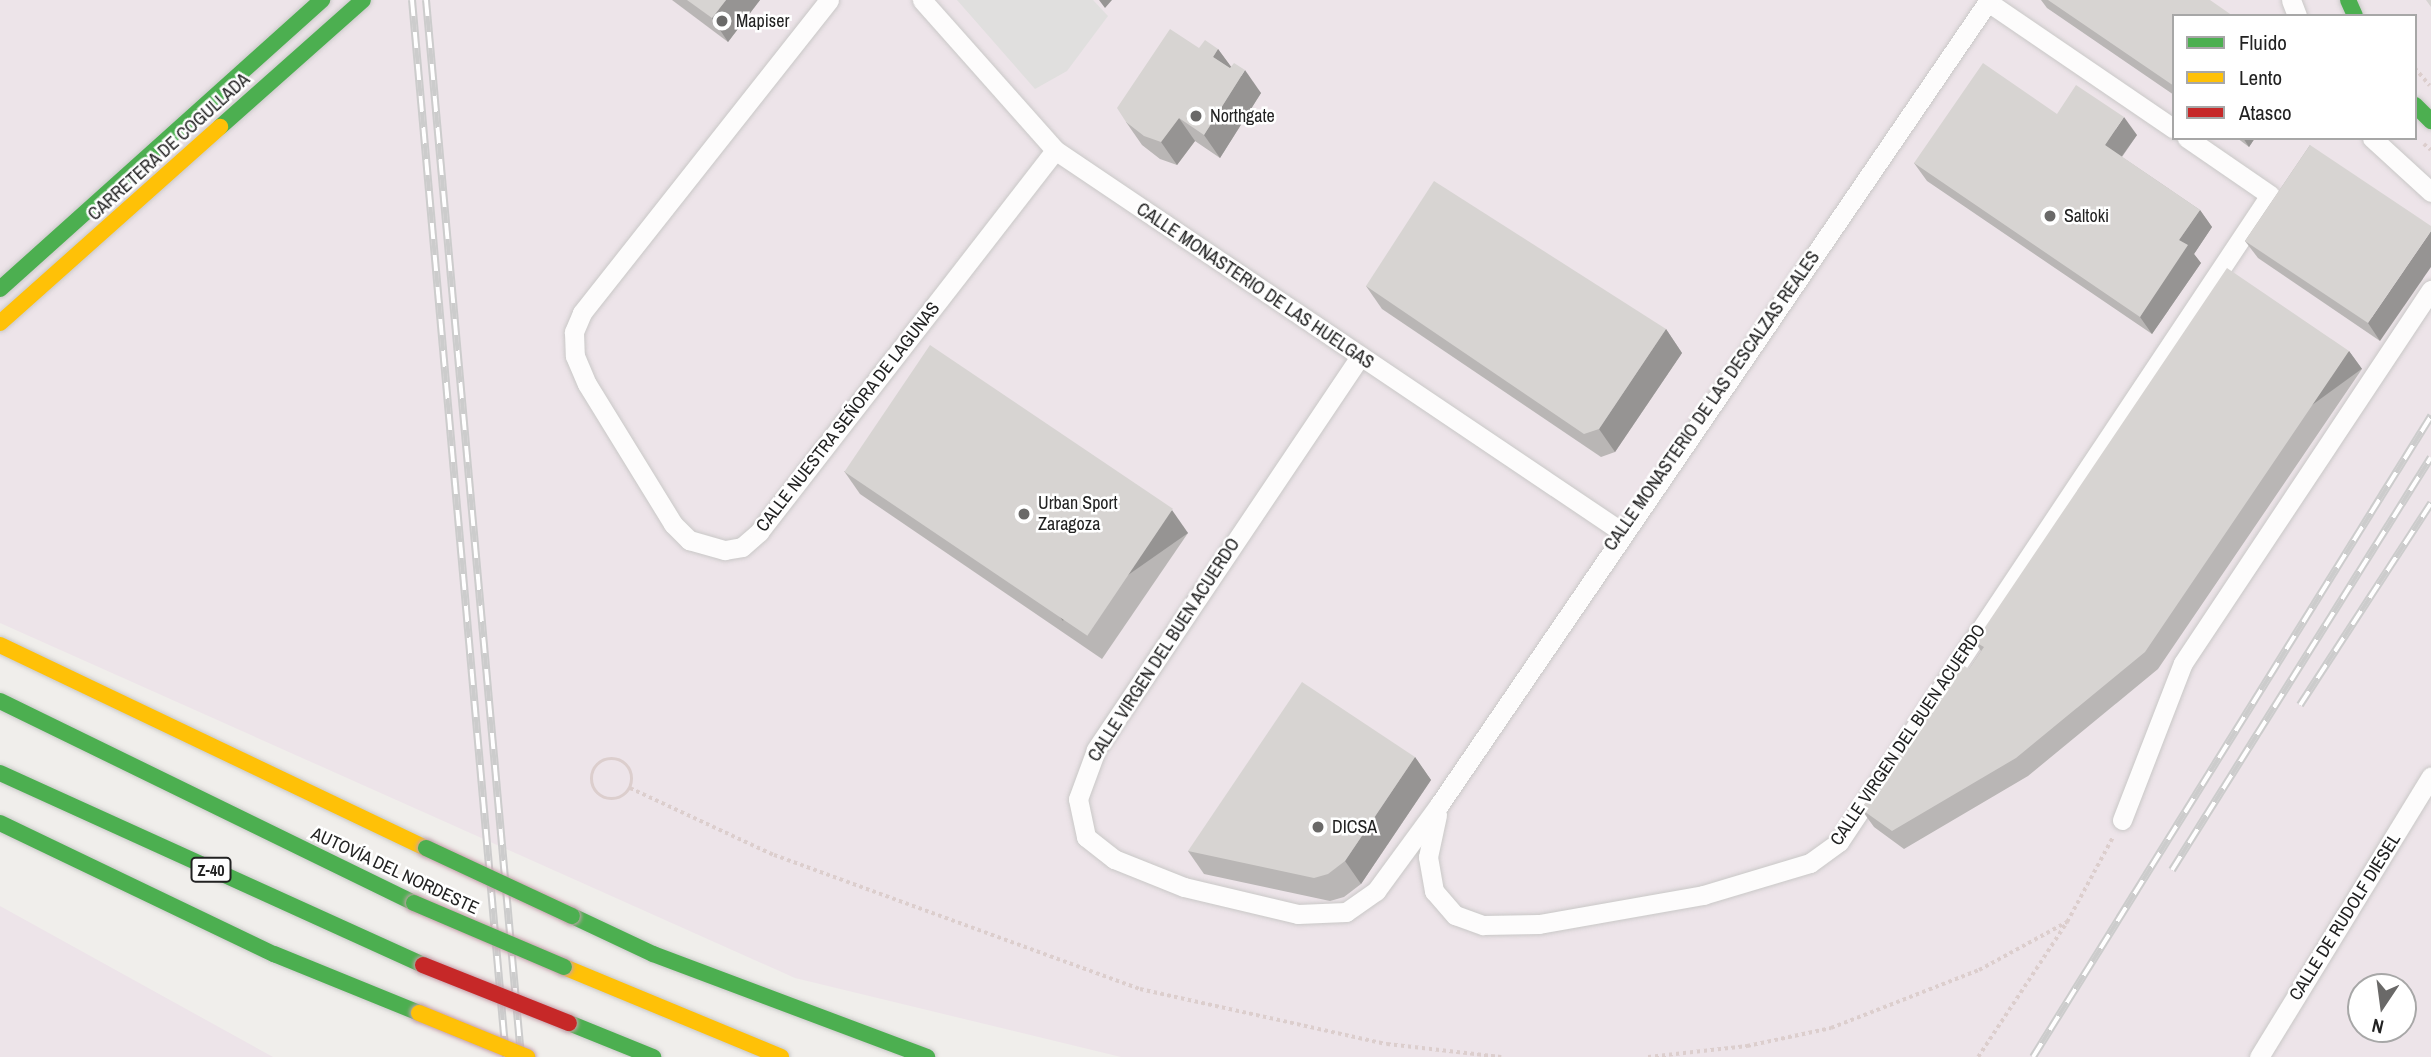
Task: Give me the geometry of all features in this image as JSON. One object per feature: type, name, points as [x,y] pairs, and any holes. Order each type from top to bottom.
[{"type":"main road","name":"CARRETERA DE COGULLADA","points":[[0,289],[322,0]]},
{"type":"main road","name":"CARRETERA DE COGULLADA","points":[[0,323],[363,0]]},
{"type":"main road","points":[[2417,107],[2431,121]]},
{"type":"main road","points":[[0,645],[653,954],[927,1057]]},
{"type":"main road","name":"AUTOVÍA DEL NORDESTE","points":[[0,701],[414,903],[781,1057]]},
{"type":"main road","name":"Z-40","points":[[0,773],[423,965],[653,1057]]},
{"type":"main road","points":[[0,823],[274,954],[527,1057]]},
{"type":"main road","points":[[0,836],[73,859]]},
{"type":"street","name":"CALLE NUESTRA SEÑORA DE LAGUNAS","points":[[829,0],[582,313],[574,332],[575,356],[587,384],[673,524],[690,540],[725,550],[742,547],[760,532],[1055,149]]},
{"type":"street","name":"CALLE MONASTERIO DE LAS HUELGAS","points":[[922,0],[1055,149],[1359,358],[1622,532]]},
{"type":"street","points":[[1988,1],[2172,128]]},
{"type":"street","name":"CALLE MONASTERIO DE LAS DESCALZAS REALES","points":[[1439,805],[1622,532],[1988,1]]},
{"type":"street","name":"CALLE VIRGEN DEL BUEN ACUERDO","points":[[1439,805],[1428,857],[1434,891],[1455,915],[1483,925],[1539,924],[1703,895],[1810,863],[1832,848],[2270,195],[2190,140]]},
{"type":"street","points":[[2374,140],[2431,192]]},
{"type":"street","points":[[2122,820],[2183,663],[2431,290]]},
{"type":"street","name":"CALLE VIRGEN DEL BUEN ACUERDO","points":[[1359,358],[1096,750],[1078,799],[1079,821],[1086,837],[1099,850],[1184,887],[1322,915],[1362,905],[1439,805]]},
{"type":"street","name":"CALLE DE RUDOLF DIESEL","points":[[2259,1057],[2431,776]]},
{"type":"path","points":[[2417,70],[2431,88]]},
{"type":"path","points":[[602,760],[621,760],[632,776],[630,788],[620,798],[599,795],[591,784],[593,770],[602,760]]},
{"type":"path","points":[[630,788],[774,855],[1140,989],[1374,1042],[1501,1057]]},
{"type":"path","points":[[1978,1057],[2067,922],[2122,820]]},
{"type":"path","points":[[1648,1057],[1747,1046],[1831,1028],[1979,970],[2067,922]]},
{"type":"shaded area","points":[[0,0],[2431,0],[2431,1057],[1121,1057],[795,978],[0,623]]},
{"type":"shaded area","points":[[957,0],[1093,0],[1108,16],[1067,71],[1035,89]]},
{"type":"shaded area","points":[[0,906],[273,1057],[0,1057]]},
{"type":"building","points":[[687,0],[726,0],[712,18]]},
{"type":"building","points":[[2048,0],[2210,0],[2230,14],[2172,14],[2172,85]]},
{"type":"building","points":[[1170,29],[1199,48],[1205,40],[1218,49],[1213,57],[1230,68],[1234,63],[1245,70],[1204,135],[1179,118],[1161,142],[1144,136],[1126,122],[1117,108]]},
{"type":"building","points":[[1983,63],[2057,114],[2076,85],[2124,117],[2105,145],[2200,210],[2179,240],[2188,245],[2140,317],[1914,163]]},
{"type":"building","points":[[2310,145],[2431,226],[2431,231],[2368,323],[2245,241]]},
{"type":"building","points":[[1434,181],[1666,329],[1599,429],[1584,434],[1366,286]]},
{"type":"building","points":[[2227,268],[2349,351],[2145,652],[2016,758],[1892,831],[1861,809],[1960,663],[1969,669],[1984,647],[1975,642]]},
{"type":"building","name":"Urban Sport Zaragoza","points":[[930,345],[1173,509],[1087,636],[844,472]]},
{"type":"building","name":"DICSA","points":[[1302,682],[1415,757],[1345,861],[1328,874],[1314,878],[1188,851]]},
{"type":"railway","points":[[412,0],[506,1057]]},
{"type":"railway","points":[[426,0],[521,1057]]},
{"type":"railway","points":[[2033,1057],[2431,416]]},
{"type":"railway","points":[[2172,870],[2431,457]]},
{"type":"railway","points":[[2300,705],[2431,503]]},
{"type":"traffic: fast","points":[[0,289],[322,0]]},
{"type":"traffic: fast","points":[[220,127],[363,0]]},
{"type":"traffic: fast","points":[[2348,0],[2354,14]]},
{"type":"traffic: fast","points":[[2417,107],[2431,121]]},
{"type":"traffic: fast","points":[[0,701],[414,903]]},
{"type":"traffic: fast","points":[[0,773],[423,965]]},
{"type":"traffic: fast","points":[[0,823],[274,954],[419,1013]]},
{"type":"traffic: fast","points":[[426,848],[572,916]]},
{"type":"traffic: fast","points":[[414,903],[564,967]]},
{"type":"traffic: fast","points":[[572,916],[653,954],[927,1057]]},
{"type":"traffic: fast","points":[[569,1023],[653,1057]]},
{"type":"traffic: slow","points":[[0,323],[220,127]]},
{"type":"traffic: slow","points":[[0,645],[426,848]]},
{"type":"traffic: slow","points":[[564,967],[781,1057]]},
{"type":"traffic: slow","points":[[419,1013],[527,1057]]},
{"type":"traffic: jam","points":[[423,965],[569,1023]]},
{"type":"place","name":"Mapiser","points":[[722,21]]},
{"type":"place","name":"Northgate","points":[[1196,116]]},
{"type":"place","name":"Saltoki","points":[[2050,216]]},
{"type":"place","name":"Urban Sport Zaragoza","points":[[1024,514]]},
{"type":"place","name":"DICSA","points":[[1318,827]]}]
